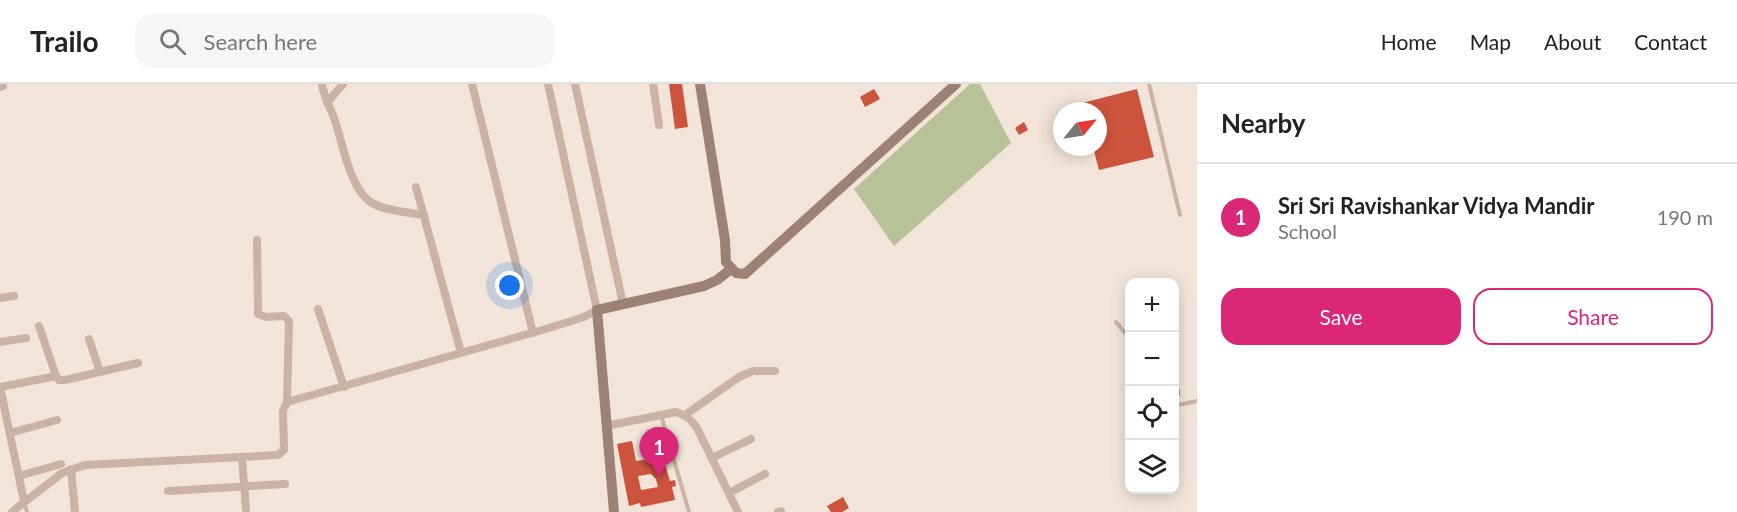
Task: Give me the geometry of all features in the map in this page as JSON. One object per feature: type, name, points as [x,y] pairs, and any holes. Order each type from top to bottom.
[{"type":"street","points":[[322,84],[345,160],[370,202],[386,208],[424,215]]},
{"type":"street","points":[[327,103],[343,84]]},
{"type":"street","points":[[472,84],[533,333]]},
{"type":"street","points":[[548,84],[597,310],[614,512]]},
{"type":"street","points":[[575,84],[623,304]]},
{"type":"street","points":[[653,84],[659,125]]},
{"type":"street","points":[[700,84],[725,240],[726,262],[736,273],[745,274],[956,84]]},
{"type":"street","points":[[416,187],[461,353]]},
{"type":"street","points":[[12,512],[62,473],[85,465],[272,457],[283,452],[283,411],[287,402],[289,321],[284,316],[266,317],[258,314],[257,240]]},
{"type":"street","points":[[287,402],[533,333],[584,317],[597,310],[704,286],[717,280],[731,269]]},
{"type":"street","points":[[0,298],[14,296]]},
{"type":"street","points":[[318,309],[344,387]]},
{"type":"street","points":[[39,326],[59,380],[138,363]]},
{"type":"street","points":[[0,342],[27,338]]},
{"type":"street","points":[[89,339],[100,372]]},
{"type":"street","points":[[685,416],[739,377],[753,371],[775,371]]},
{"type":"street","points":[[24,501],[0,387],[56,376]]},
{"type":"street","points":[[606,426],[676,412],[692,420],[738,512]]},
{"type":"street","points":[[10,432],[57,420]]},
{"type":"street","points":[[712,458],[752,439]]},
{"type":"street","points":[[242,458],[246,509]]},
{"type":"street","points":[[19,476],[61,464]]},
{"type":"street","points":[[71,469],[75,512]]},
{"type":"street","points":[[729,493],[765,474]]},
{"type":"street","points":[[168,491],[285,484]]},
{"type":"lane","points":[[1149,84],[1180,215]]},
{"type":"lane","points":[[1116,322],[1125,333]]},
{"type":"lane","points":[[1179,405],[1197,401]]},
{"type":"lane","points":[[661,415],[689,512]]},
{"type":"lane","points":[[24,501],[27,512]]},
{"type":"green space","points":[[970,84],[980,84],[1011,143],[894,246],[854,189]]},
{"type":"building","points":[[669,84],[682,84],[688,127],[675,129]]},
{"type":"building","points":[[874,89],[880,99],[865,107],[860,97]]},
{"type":"building","points":[[1137,89],[1154,157],[1099,170],[1095,156],[1107,156],[1107,102],[1086,102]]},
{"type":"building","points":[[1024,122],[1028,130],[1019,135],[1015,128]]},
{"type":"building","points":[[632,441],[636,461],[657,458],[665,464],[670,481],[675,480],[676,486],[672,487],[675,500],[641,507],[640,503],[629,506],[617,444]],"holes":[[[651,474],[656,479],[658,487],[641,490],[638,476]]]},
{"type":"building","points":[[843,497],[849,508],[842,512],[831,512],[827,506]]},
{"type":"place","name":"Sri Sri Ravishankar Vidya Mandir","points":[[659,477]]}]
